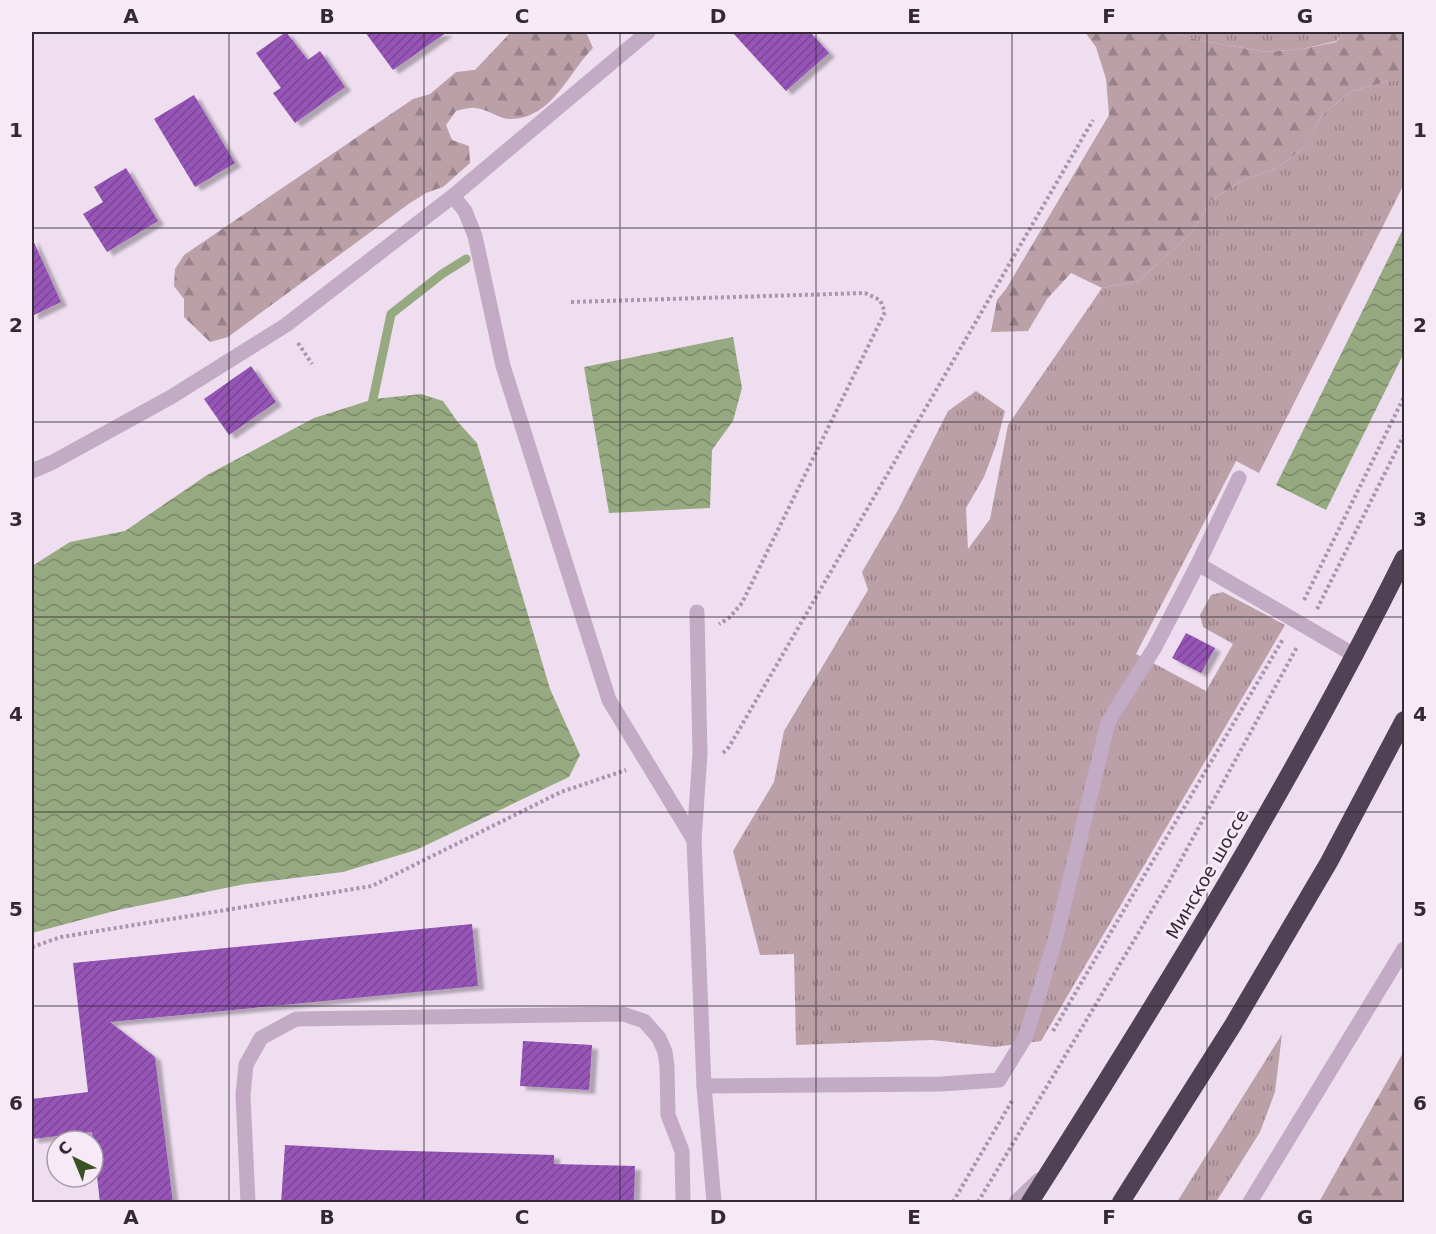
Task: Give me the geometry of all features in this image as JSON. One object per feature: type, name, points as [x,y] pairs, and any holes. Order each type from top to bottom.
[{"type":"highway","name":"Минское шоссе","points":[[1030,1203],[1176,970],[1356,656],[1404,558]]},
{"type":"highway","points":[[1121,1203],[1233,1025],[1329,862],[1404,720]]},
{"type":"street","points":[[32,471],[171,397],[286,325],[453,196],[648,32]]},
{"type":"street","points":[[453,196],[465,212],[475,236],[503,366],[609,700],[694,840]]},
{"type":"street","points":[[704,1086],[941,1084],[999,1080],[1026,1036],[1056,937],[1108,722],[1155,646],[1239,478]]},
{"type":"street","points":[[1198,564],[1356,656]]},
{"type":"street","points":[[696,612],[700,754],[694,840],[704,1086],[714,1203]]},
{"type":"street","points":[[1250,1203],[1404,949]]},
{"type":"street","points":[[248,1203],[243,1095],[246,1065],[261,1038],[296,1019],[623,1014],[644,1022],[659,1038],[665,1052],[668,1115],[682,1151],[683,1203]]},
{"type":"street","points":[[1016,1203],[1054,1166]]},
{"type":"path","points":[[698,780],[729,747],[1094,120]]},
{"type":"path","points":[[571,302],[865,293],[880,300],[885,312],[742,603],[729,618],[697,636]]},
{"type":"path","points":[[1047,1041],[1294,620],[1404,397]]},
{"type":"path","points":[[978,1203],[1170,880],[1308,628],[1404,435]]},
{"type":"path","points":[[32,947],[61,937],[372,886],[561,792],[647,763]]},
{"type":"path","points":[[953,1203],[1017,1093]]},
{"type":"green space","points":[[511,32],[586,32],[593,48],[558,93],[537,111],[525,117],[510,119],[479,108],[456,111],[446,125],[452,140],[469,146],[470,163],[443,187],[426,193],[410,203],[228,337],[210,342],[184,317],[184,299],[174,286],[175,269],[184,255],[413,99],[430,94],[456,72],[475,70]]},
{"type":"green space","points":[[1085,32],[1170,32],[1202,41],[1267,52],[1302,49],[1336,42],[1344,32],[1404,32],[1404,81],[1389,81],[1352,91],[1322,115],[1306,146],[1277,168],[1241,181],[1210,201],[1191,233],[1139,281],[1102,288],[1071,273],[1047,299],[1028,331],[991,332],[997,300],[1006,289],[1109,115],[1106,79],[1096,47]]},
{"type":"green space","points":[[1170,32],[1344,32],[1336,41],[1302,49],[1267,52],[1202,41]]},
{"type":"green space","points":[[1389,81],[1404,81],[1404,184],[1259,473],[1236,461],[1136,654],[1206,691],[1233,644],[1203,627],[1200,615],[1211,595],[1223,592],[1285,625],[1041,1041],[995,1047],[932,1040],[796,1045],[794,954],[760,955],[733,851],[774,782],[784,731],[868,590],[862,572],[898,510],[948,411],[976,391],[1005,411],[984,477],[966,508],[968,549],[990,519],[1008,425],[1102,288],[1139,281],[1191,233],[1210,201],[1241,181],[1277,168],[1306,146],[1322,115],[1352,91]]},
{"type":"green space","points":[[1282,1034],[1275,1092],[1260,1132],[1216,1202],[1177,1202]]},
{"type":"green space","points":[[1404,1051],[1404,1202],[1319,1202]]},
{"type":"water","points":[[1404,227],[1404,353],[1326,510],[1276,485]]},
{"type":"water","points":[[733,337],[742,388],[733,421],[712,450],[710,508],[609,513],[584,367]]},
{"type":"water","points":[[421,394],[443,401],[477,443],[550,689],[580,755],[569,777],[416,850],[343,872],[245,884],[118,910],[32,933],[32,566],[70,542],[125,531],[207,475],[314,418],[374,399]]},
{"type":"building","points":[[286,32],[308,60],[320,51],[345,87],[295,123],[273,93],[281,88],[256,53]]},
{"type":"building","points":[[365,32],[447,32],[393,70]]},
{"type":"building","points":[[732,32],[810,32],[829,53],[786,91]]},
{"type":"building","points":[[194,95],[235,163],[195,187],[154,119]]},
{"type":"building","points":[[126,168],[158,221],[107,252],[83,214],[103,202],[94,187]]},
{"type":"building","points":[[32,238],[61,302],[32,316]]},
{"type":"building","points":[[251,366],[276,402],[229,435],[204,399]]},
{"type":"building","points":[[1186,633],[1215,648],[1201,673],[1172,658]]},
{"type":"building","points":[[472,924],[478,986],[110,1022],[155,1057],[173,1203],[100,1203],[98,1189],[105,1189],[105,1129],[45,1129],[45,1137],[32,1139],[32,1099],[88,1092],[73,963]]},
{"type":"building","points":[[523,1041],[592,1045],[589,1090],[520,1086]]},
{"type":"building","points":[[285,1145],[554,1155],[554,1164],[635,1166],[634,1203],[281,1203]]},
{"type":"waterway","points":[[371,409],[391,314],[442,274],[466,259]]}]
